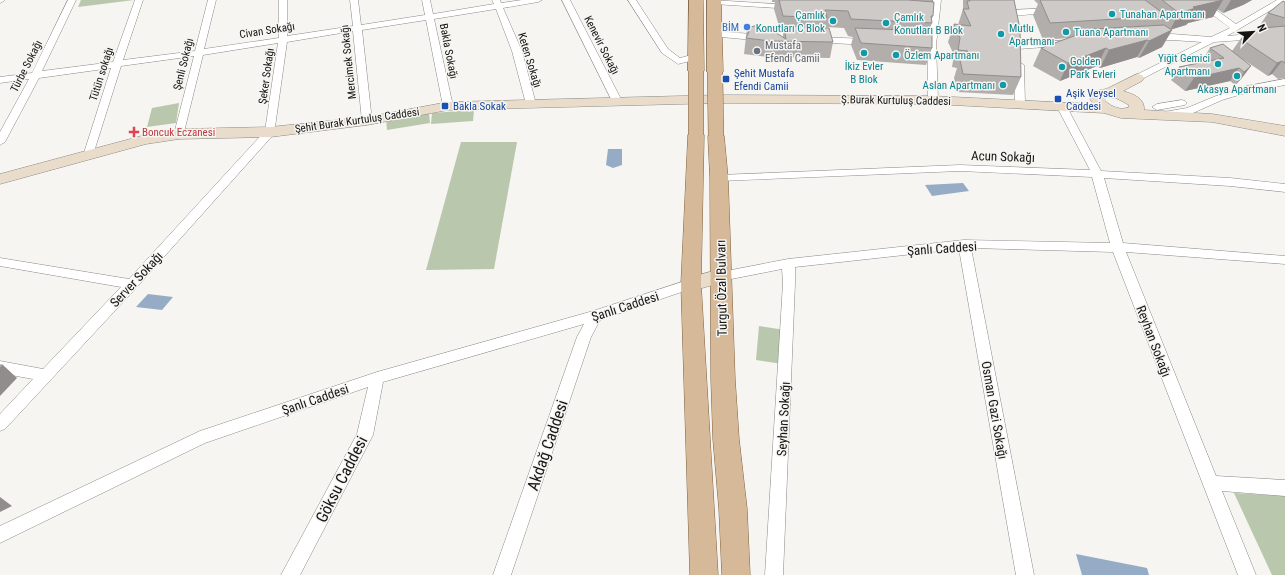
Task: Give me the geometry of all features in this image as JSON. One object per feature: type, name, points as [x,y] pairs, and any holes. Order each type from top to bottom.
[{"type":"main road","name":"Turgut Özal Bulvarı","points":[[696,0],[696,64],[706,136],[719,178],[725,416],[734,509],[736,575]]},
{"type":"main road","name":"Turgut Özal Bulvarı","points":[[704,575],[691,284],[706,136],[715,72],[714,1]]},
{"type":"street","name":"Türbe Sokağı","points":[[0,142],[36,74],[72,0]]},
{"type":"street","name":"Tütün sokağı","points":[[88,156],[139,0]]},
{"type":"street","name":"Şenli Sokağı","points":[[179,134],[212,0]]},
{"type":"street","name":"Şeker Sokağı","points":[[270,132],[284,39],[283,0]]},
{"type":"street","name":"Mercimek Sokağı","points":[[354,0],[367,121]]},
{"type":"street","name":"Bakla Sokağı","points":[[426,0],[448,106]]},
{"type":"street","name":"Civan Sokağı","points":[[0,80],[198,53],[430,16],[497,3],[538,0]]},
{"type":"street","name":"Kenevir Sokağı","points":[[566,0],[617,100]]},
{"type":"street","points":[[632,0],[665,51],[678,61],[696,64]]},
{"type":"street","points":[[933,100],[928,45],[932,15],[937,0]]},
{"type":"street","points":[[1197,0],[1236,28]]},
{"type":"street","points":[[714,1],[802,7]]},
{"type":"street","points":[[1275,2],[1285,12]]},
{"type":"street","points":[[1067,107],[1104,100],[1137,78],[1236,28],[1275,2],[1285,4]]},
{"type":"street","name":"Keten Sokağı","points":[[497,3],[517,51],[531,104]]},
{"type":"street","points":[[1012,13],[1059,10]]},
{"type":"street","points":[[1159,28],[1172,37]]},
{"type":"street","points":[[714,34],[771,38]]},
{"type":"street","points":[[1141,39],[1172,37],[1211,40],[1285,34]]},
{"type":"street","points":[[809,40],[878,43]]},
{"type":"street","points":[[1020,105],[1017,43],[1079,43]]},
{"type":"street","points":[[1104,100],[1119,113],[1132,104],[1137,78]]},
{"type":"street","points":[[1189,111],[1219,98],[1250,88],[1285,82]]},
{"type":"street","points":[[1157,111],[1219,98]]},
{"type":"street","name":"Şehit Burak Kurtuluş Caddesi","points":[[0,179],[145,140],[179,134],[270,132],[367,121],[448,106],[502,108],[531,104],[617,100],[720,99]]},
{"type":"street","name":"Ş.Burak Kurtuluş Caddesi","points":[[720,99],[933,100],[1067,107]]},
{"type":"street","points":[[1132,104],[1157,111],[1280,128]]},
{"type":"street","name":"Reyhan Sokağı","points":[[1067,107],[1097,174],[1118,248],[1247,575]]},
{"type":"street","points":[[1157,111],[1189,111],[1212,118]]},
{"type":"street","name":"Server Sokağı","points":[[0,424],[132,284],[270,132]]},
{"type":"street","name":"Acun Sokağı","points":[[719,178],[960,168],[1230,182],[1285,188]]},
{"type":"street","name":"Şanlı Caddesi","points":[[0,535],[200,438],[377,378],[595,316],[691,284],[721,276],[788,263],[964,244],[1118,248],[1285,260]]},
{"type":"street","name":"Osman Gazi Sokağı","points":[[964,244],[1025,575]]},
{"type":"street","points":[[0,262],[132,284]]},
{"type":"street","name":"Seyhan Sokağı","points":[[774,575],[789,283],[788,263]]},
{"type":"street","name":"Akdağ Caddesi","points":[[502,575],[584,337],[595,316]]},
{"type":"street","points":[[0,367],[45,375]]},
{"type":"street","name":"Göksu Caddesi","points":[[290,575],[365,435],[377,378]]},
{"type":"street","points":[[1210,483],[1285,488]]},
{"type":"green space","points":[[81,0],[134,0],[78,7]]},
{"type":"green space","points":[[179,103],[176,123],[147,127],[152,108]]},
{"type":"green space","points":[[474,110],[473,121],[431,124],[432,113]]},
{"type":"green space","points":[[429,113],[430,123],[387,130],[386,119]]},
{"type":"green space","points":[[461,142],[517,142],[494,269],[426,270]]},
{"type":"green space","points":[[759,326],[785,330],[783,364],[756,360]]},
{"type":"green space","points":[[1234,493],[1285,496],[1285,575],[1272,575]]},
{"type":"water","points":[[608,149],[622,149],[622,165],[613,168],[606,165]]},
{"type":"water","points":[[963,183],[969,191],[932,196],[925,185]]},
{"type":"water","points":[[148,294],[173,297],[162,310],[136,307]]},
{"type":"water","points":[[1076,554],[1147,568],[1149,575],[1082,575]]},
{"type":"building","points":[[779,0],[908,0],[934,2],[933,16],[931,16],[932,23],[851,19],[848,11],[825,10],[827,18],[783,16]]},
{"type":"building","points":[[1014,0],[1020,29],[1021,77],[963,74],[960,60],[968,51],[958,50],[960,38],[954,24],[971,26],[963,9],[969,9],[967,1]]},
{"type":"building","points":[[1040,0],[1145,0],[1167,16],[1050,23]]},
{"type":"building","points":[[1162,0],[1223,0],[1193,7],[1196,8],[1179,13]]},
{"type":"building","points":[[1283,1],[1285,2],[1285,18],[1268,13]]},
{"type":"building","points":[[758,25],[765,26],[786,39],[784,26],[829,28],[833,42],[770,41],[746,38],[749,32],[747,28]]},
{"type":"building","points":[[1164,25],[1172,30],[1149,41],[1147,40],[1109,50],[1106,48],[1068,63],[1041,48],[1093,29]]},
{"type":"building","points":[[1285,26],[1285,63],[1282,61],[1277,63],[1241,39],[1248,37],[1244,34],[1263,28]]},
{"type":"building","points":[[855,28],[932,31],[932,48],[861,43]]},
{"type":"building","points":[[1223,44],[1251,66],[1244,72],[1239,68],[1194,78],[1179,67],[1224,58],[1210,48]]},
{"type":"place","name":"Tunahan Apartmanı","points":[[1112,14]]},
{"type":"place","name":"Çamlık Konutları C Blok","points":[[833,21]]},
{"type":"place","name":"Çamlık Konutları B Blok","points":[[886,23]]},
{"type":"place","name":"BİM","points":[[747,27]]},
{"type":"place","name":"Tuana Apartmanı","points":[[1066,32]]},
{"type":"place","name":"Mutlu Apartmanı","points":[[1001,34]]},
{"type":"place","name":"Mustafa Efendi Camii","points":[[757,51]]},
{"type":"place","name":"İkiz Evler B Blok","points":[[864,53]]},
{"type":"place","name":"Özlem Apartmanı","points":[[896,55]]},
{"type":"place","name":"Yiğit Gemici Apartmanı","points":[[1218,64]]},
{"type":"place","name":"Golden Park Evleri","points":[[1062,67]]},
{"type":"place","name":"Akasya Apartmanı","points":[[1237,76]]},
{"type":"place","name":"Şehit Mustafa Efendi Camii","points":[[726,79]]},
{"type":"place","name":"Aslan Apartmanı","points":[[1003,85]]},
{"type":"place","name":"Aşik Veysel Caddesi","points":[[1058,99]]},
{"type":"place","name":"Bakla Sokak","points":[[445,106]]},
{"type":"place","name":"Boncuk Eczanesi","points":[[134,132]]}]
